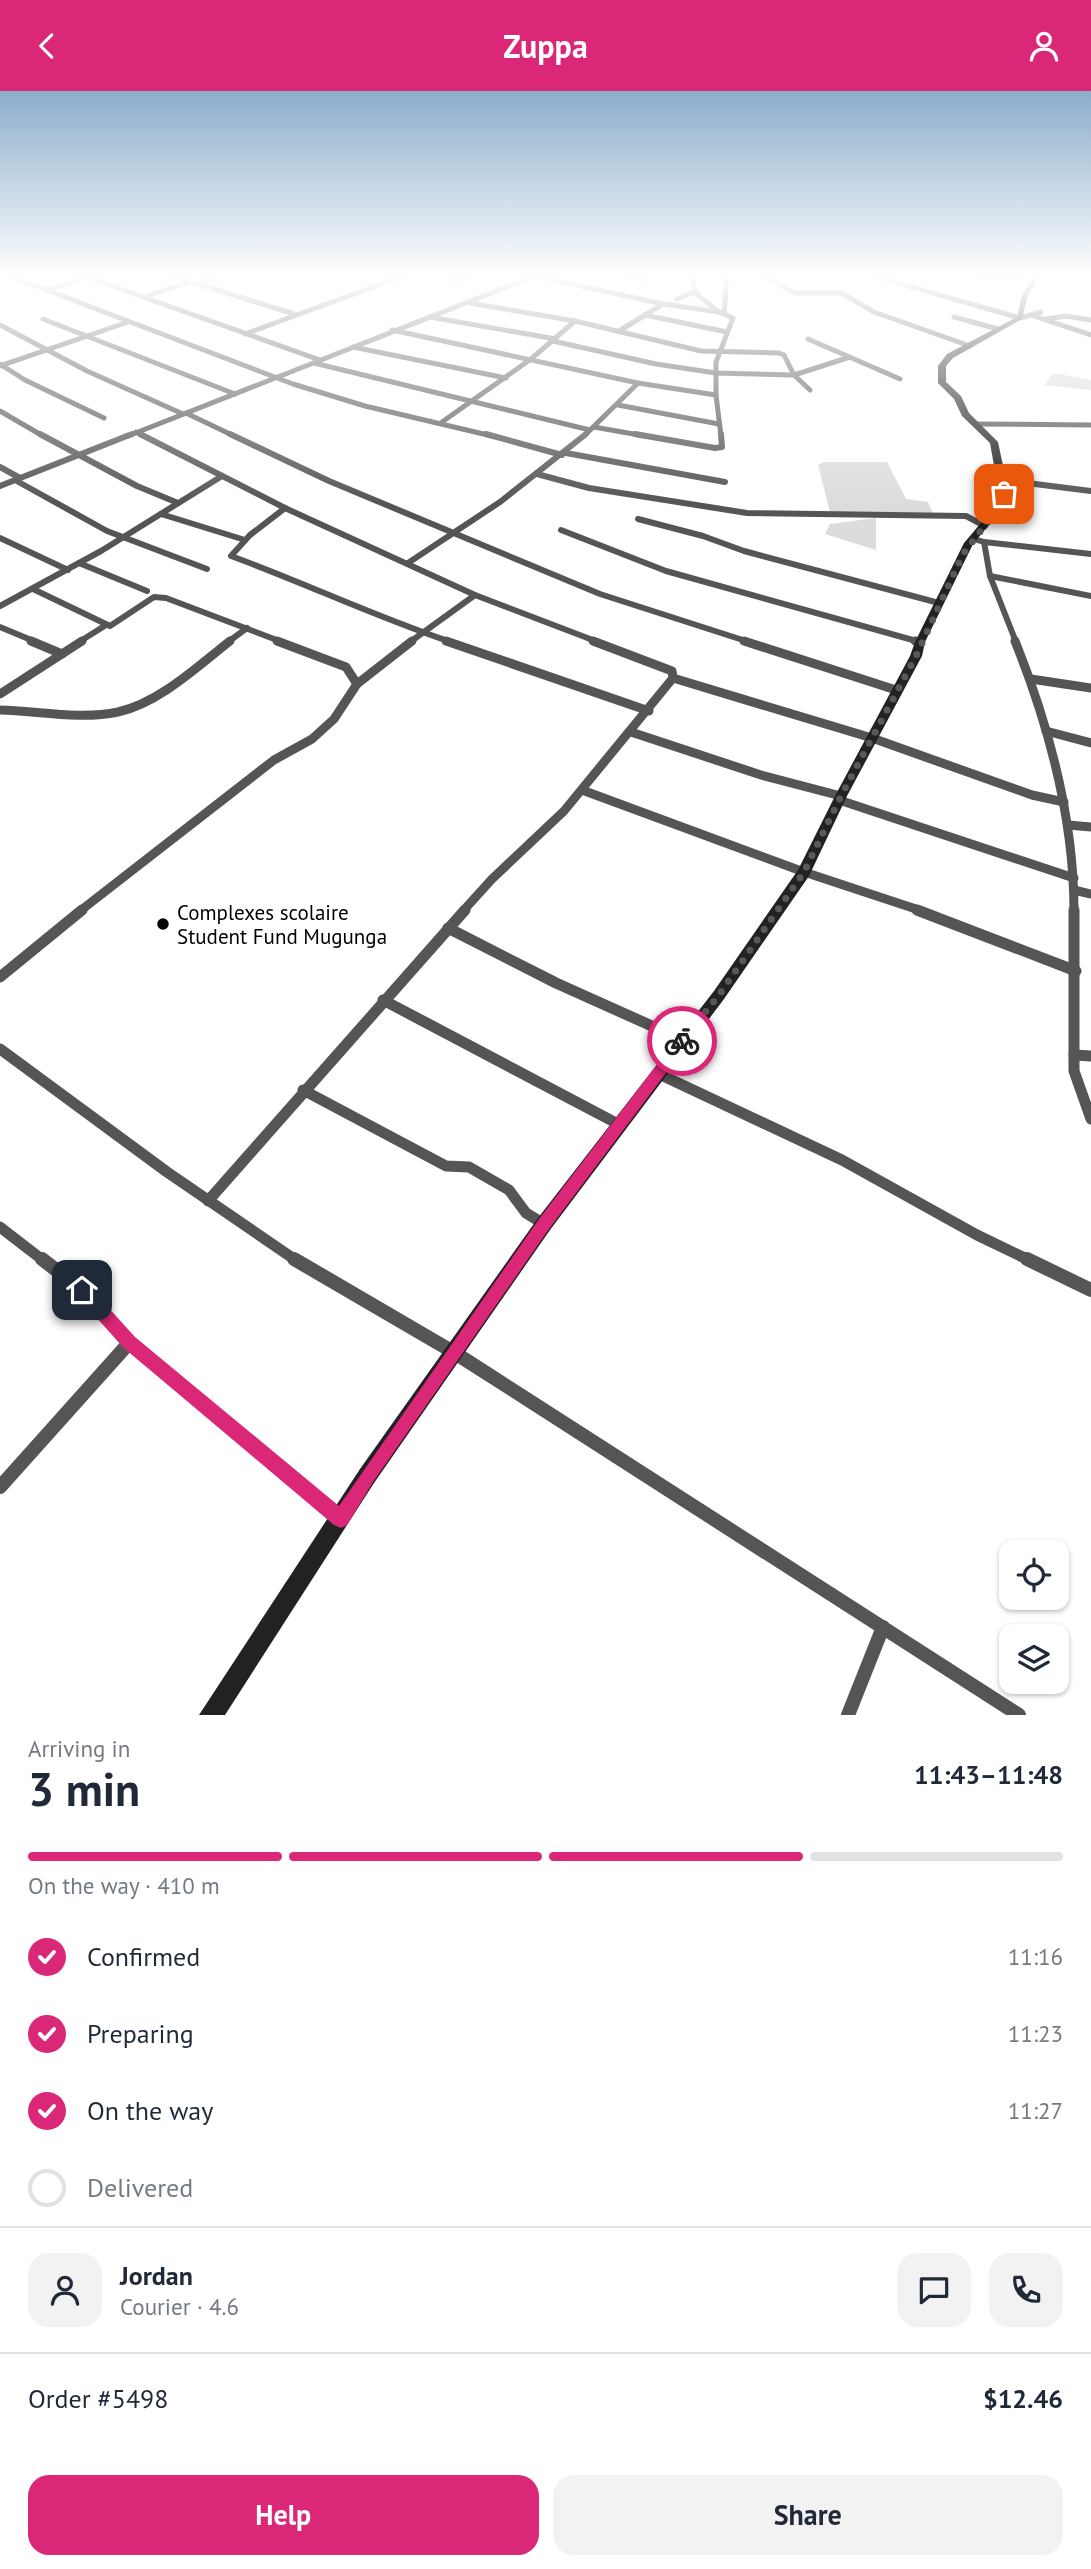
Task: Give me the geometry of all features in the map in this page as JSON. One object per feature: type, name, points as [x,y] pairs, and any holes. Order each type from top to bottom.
[{"type":"street","points":[[1,365],[48,352]]},
{"type":"street","points":[[52,352],[87,371],[185,413],[329,481],[516,560],[646,610],[896,690]]},
{"type":"street","points":[[125,352],[235,394]]},
{"type":"street","points":[[209,352],[365,406],[442,422],[564,454],[725,482]]},
{"type":"street","points":[[293,352],[317,361],[592,429],[715,449],[722,447],[716,395],[719,352],[784,355],[794,375],[810,390]]},
{"type":"street","points":[[0,486],[340,352]]},
{"type":"street","points":[[377,352],[506,377]]},
{"type":"street","points":[[495,352],[638,383],[716,395]]},
{"type":"street","points":[[442,422],[540,352]]},
{"type":"street","points":[[604,352],[656,364],[716,373],[794,375],[850,357]]},
{"type":"street","points":[[838,352],[900,379]]},
{"type":"street","points":[[211,1715],[367,1476],[544,1224],[719,995],[804,872],[896,690],[916,656],[920,642],[963,554],[979,540],[985,526],[1001,504],[1004,494],[994,442],[961,409],[958,398],[942,383],[940,376],[944,360],[959,352]]},
{"type":"street","points":[[1,365],[24,380],[104,418]]},
{"type":"street","points":[[408,563],[456,533],[564,454],[638,383]]},
{"type":"street","points":[[618,405],[719,424]]},
{"type":"street","points":[[0,411],[137,486],[178,503]]},
{"type":"street","points":[[976,424],[1091,425]]},
{"type":"street","points":[[135,432],[285,508],[475,595],[672,671],[673,678],[649,711],[582,790],[448,928],[208,1201]]},
{"type":"street","points":[[0,467],[123,538],[207,569]]},
{"type":"street","points":[[537,474],[589,488],[711,509],[747,513],[966,516],[985,526]]},
{"type":"street","points":[[2,602],[68,570],[222,476]]},
{"type":"street","points":[[1003,479],[1091,491]]},
{"type":"street","points":[[285,508],[246,540],[232,554],[233,558],[286,576],[383,619],[649,711]]},
{"type":"street","points":[[160,514],[246,540]]},
{"type":"street","points":[[638,519],[703,536],[744,551],[939,603]]},
{"type":"street","points":[[561,530],[666,571],[920,642]]},
{"type":"street","points":[[0,538],[68,570]]},
{"type":"street","points":[[979,540],[1091,554]]},
{"type":"street","points":[[979,540],[990,576],[1031,679],[1064,802],[1074,878],[1074,1071],[1091,1119]]},
{"type":"street","points":[[79,563],[147,591]]},
{"type":"street","points":[[990,576],[1091,596]]},
{"type":"street","points":[[33,589],[111,626],[159,596],[346,667],[357,684]]},
{"type":"street","points":[[0,977],[90,902],[274,760],[312,739],[334,719],[357,684],[421,632],[475,595]]},
{"type":"street","points":[[0,694],[4,687],[106,625]]},
{"type":"street","points":[[0,627],[62,654]]},
{"type":"street","points":[[0,710],[103,713],[123,711],[144,703],[247,628]]},
{"type":"street","points":[[673,678],[872,738],[1032,795],[1064,802]]},
{"type":"street","points":[[1031,679],[1091,688]]},
{"type":"street","points":[[1046,731],[1091,743]]},
{"type":"street","points":[[631,732],[721,763],[840,798],[968,845],[1074,878]]},
{"type":"street","points":[[582,790],[804,872],[890,899],[1076,971]]},
{"type":"street","points":[[1068,825],[1091,827]]},
{"type":"street","points":[[1074,890],[1091,894]]},
{"type":"street","points":[[448,928],[556,982],[683,1040]]},
{"type":"street","points":[[383,1000],[620,1125]]},
{"type":"street","points":[[0,1049],[208,1201],[295,1260],[455,1353],[1019,1715]]},
{"type":"street","points":[[1074,1055],[1091,1056]]},
{"type":"street","points":[[659,1074],[842,1160],[977,1235],[1091,1290]]},
{"type":"street","points":[[303,1090],[446,1166],[469,1167],[509,1190],[526,1213],[544,1224]]},
{"type":"street","points":[[0,1227],[82,1290],[129,1343],[341,1519]]},
{"type":"street","points":[[0,1487],[129,1343]]},
{"type":"street","points":[[848,1715],[883,1627]]},
{"type":"shaded area","points":[[1054,373],[1091,380],[1091,390],[1044,385]]},
{"type":"shaded area","points":[[824,462],[887,462],[906,499],[928,502],[933,513],[830,512],[818,465]]},
{"type":"shaded area","points":[[876,518],[876,550],[825,534],[830,524]]},
{"type":"way so far","points":[[682,1041],[719,995],[804,872],[841,796],[916,656],[920,642],[963,554],[1001,504],[1004,494]]},
{"type":"place","name":"Complexes scolaire Student Fund Mugunga","points":[[163,924]]},
{"type":"route","points":[[82,1290],[129,1343],[341,1519],[367,1476],[544,1224],[682,1041]]}]
